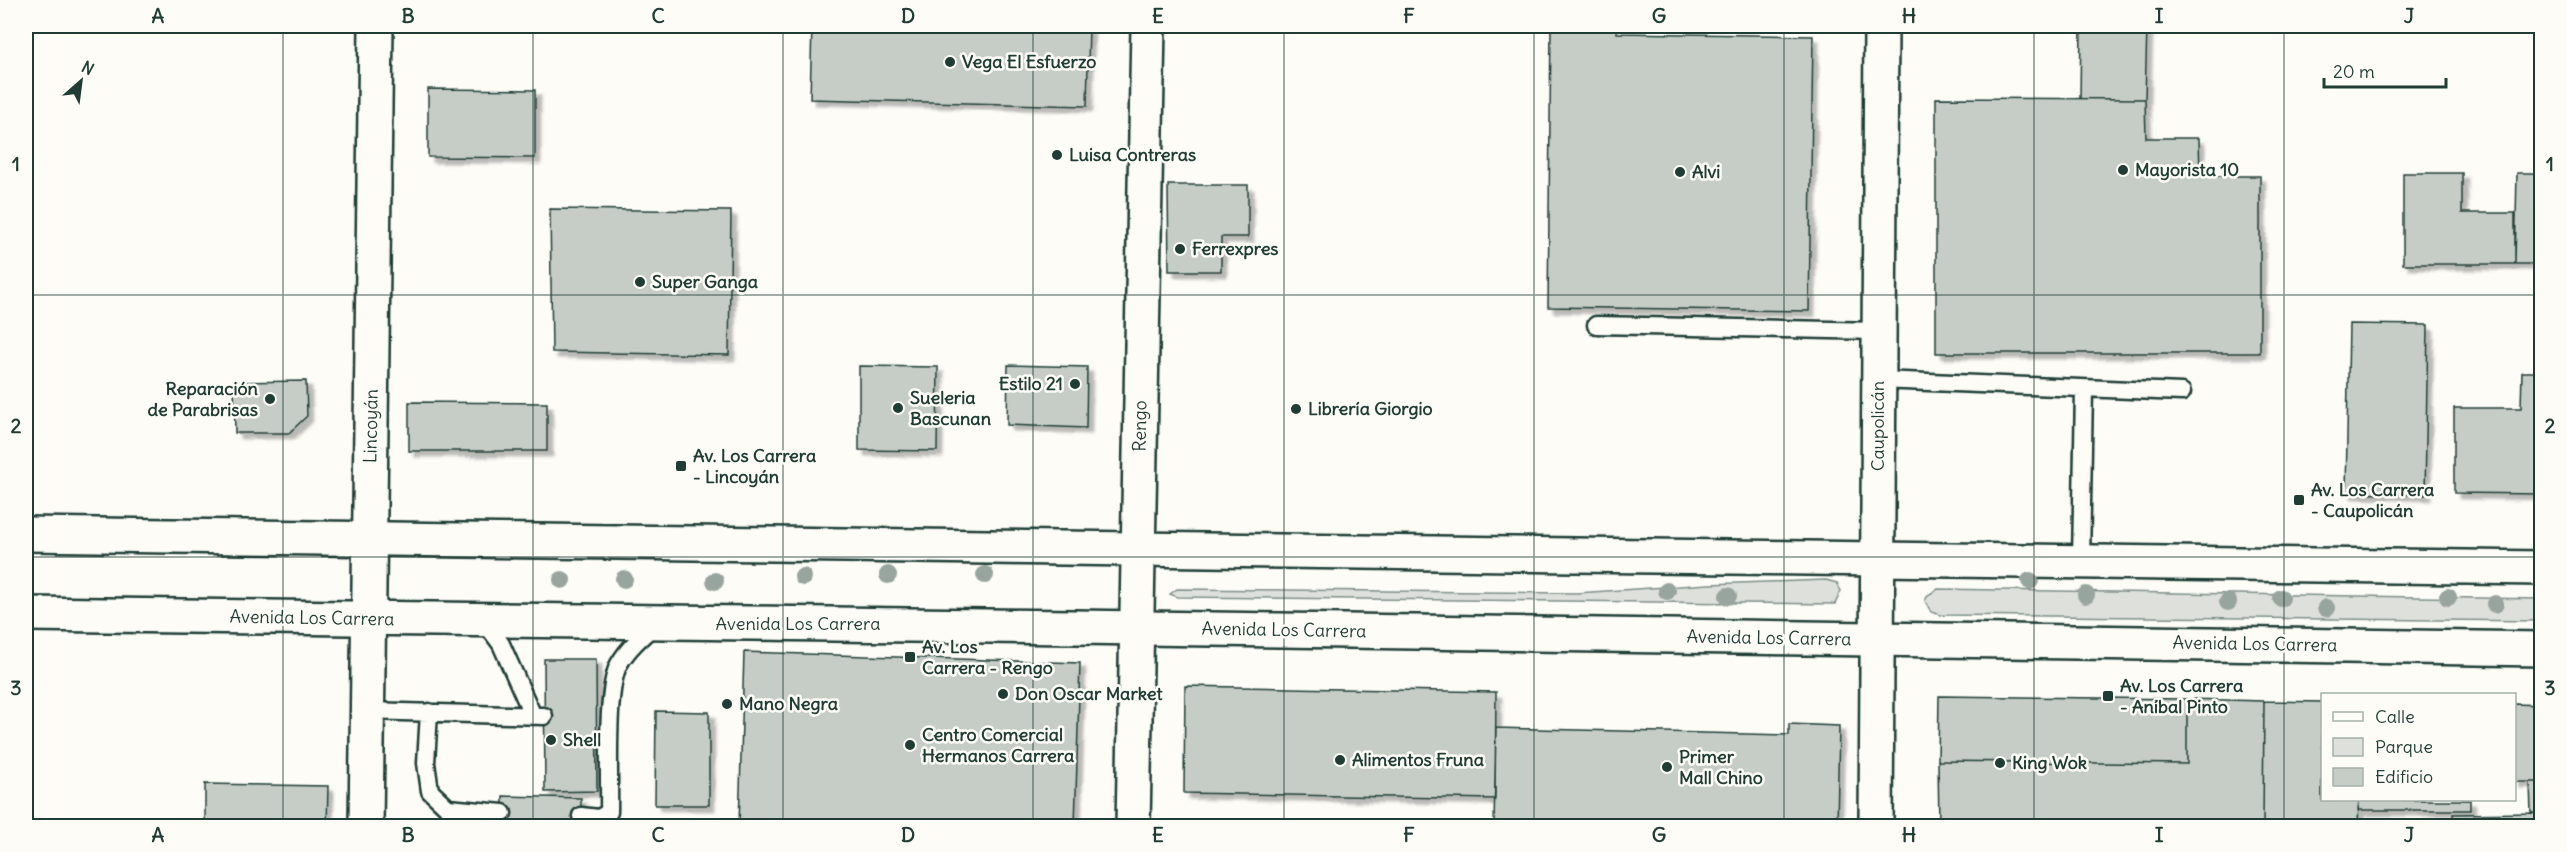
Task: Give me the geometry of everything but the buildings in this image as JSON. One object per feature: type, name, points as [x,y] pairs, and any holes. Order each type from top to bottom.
[{"type":"main road","name":"Lincoyán","points":[[366,826],[376,26]]},
{"type":"main road","name":"Rengo","points":[[1133,826],[1148,26]]},
{"type":"main road","name":"Caupolicán","points":[[1876,826],[1881,26]]},
{"type":"main road","points":[[26,534],[2541,567]]},
{"type":"main road","name":"Avenida Los Carrera","points":[[26,614],[2541,649]]},
{"type":"lane","points":[[1596,325],[1879,331]]},
{"type":"lane","points":[[1879,380],[2182,392]]},
{"type":"lane","points":[[2081,562],[2084,389]]},
{"type":"lane","points":[[367,711],[539,716],[501,644],[484,621]]},
{"type":"lane","points":[[581,816],[599,818],[609,812],[611,696],[617,667],[627,650],[657,623]]},
{"type":"lane","points":[[596,713],[611,696]]},
{"type":"lane","points":[[429,712],[426,763],[430,791],[448,808],[502,813]]},
{"type":"green space","points":[[1826,580],[1837,583],[1841,591],[1835,604],[1177,597],[1170,594],[1177,589],[1577,593],[1709,584]]},
{"type":"green space","points":[[1938,589],[2541,599],[2541,621],[1940,615],[1931,612],[1925,601],[1928,595]]},
{"type":"place","name":"Vega El Esfuerzo","points":[[950,62]]},
{"type":"place","name":"Luisa Contreras","points":[[1057,155]]},
{"type":"place","name":"Mayorista 10","points":[[2123,170]]},
{"type":"place","name":"Alvi","points":[[1680,172]]},
{"type":"place","name":"Ferrexpres","points":[[1180,249]]},
{"type":"place","name":"Super Ganga","points":[[640,282]]},
{"type":"place","name":"Estilo 21","points":[[1075,384]]},
{"type":"place","name":"Reparación de Parabrisas","points":[[270,399]]},
{"type":"place","name":"Sueleria Bascunan","points":[[898,408]]},
{"type":"place","name":"Librería Giorgio","points":[[1296,409]]},
{"type":"place","name":"Av. Los Carrera - Lincoyán","points":[[681,466]]},
{"type":"place","name":"Av. Los Carrera - Caupolicán","points":[[2299,500]]},
{"type":"place","name":"Av. Los Carrera - Rengo","points":[[910,657]]},
{"type":"place","name":"Don Oscar Market","points":[[1003,694]]},
{"type":"place","name":"Av. Los Carrera - Aníbal Pinto","points":[[2108,696]]},
{"type":"place","name":"Mano Negra","points":[[727,704]]},
{"type":"place","name":"Shell","points":[[551,740]]},
{"type":"place","name":"Centro Comercial Hermanos Carrera","points":[[910,745]]},
{"type":"place","name":"Alimentos Fruna","points":[[1340,760]]},
{"type":"place","name":"King Wok","points":[[2000,763]]},
{"type":"place","name":"Primer Mall Chino","points":[[1667,767]]}]
